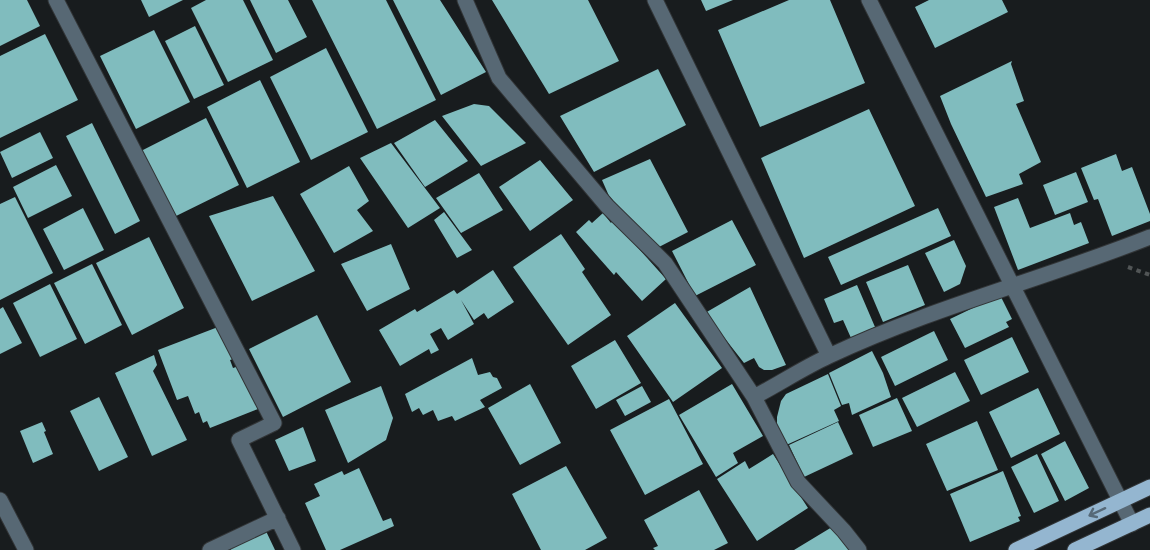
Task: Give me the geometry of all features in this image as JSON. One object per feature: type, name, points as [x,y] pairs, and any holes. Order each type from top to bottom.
[{"type":"main road","points":[[1016,550],[1150,487]]},
{"type":"main road","points":[[1075,550],[1150,515]]},
{"type":"street","points":[[56,0],[274,423],[240,440],[293,550]]},
{"type":"street","points":[[465,0],[499,78],[607,207],[665,263],[754,398],[798,482],[859,550]]},
{"type":"street","points":[[655,0],[829,356]]},
{"type":"street","points":[[869,0],[1132,524]]},
{"type":"street","points":[[754,398],[829,356],[916,320],[1099,257],[1150,237]]},
{"type":"street","points":[[0,500],[26,550]]},
{"type":"street","points":[[210,550],[278,518]]},
{"type":"building","points":[[0,0],[27,0],[40,26],[0,46]]},
{"type":"building","points":[[141,0],[183,0],[149,17]]},
{"type":"building","points":[[206,0],[243,0],[273,60],[228,82],[191,8]]},
{"type":"building","points":[[250,0],[288,0],[307,37],[276,53]]},
{"type":"building","points":[[312,0],[386,0],[436,100],[377,129]]},
{"type":"building","points":[[393,0],[440,0],[486,72],[441,95]]},
{"type":"building","points":[[492,0],[588,0],[619,61],[549,94]]},
{"type":"building","points":[[701,0],[733,0],[706,11]]},
{"type":"building","points":[[789,0],[830,0],[865,83],[760,127],[718,30]]},
{"type":"building","points":[[929,0],[1002,0],[1008,12],[935,48],[915,7]]},
{"type":"building","points":[[195,26],[224,85],[194,99],[165,41]]},
{"type":"building","points":[[154,30],[190,102],[136,129],[100,56]]},
{"type":"building","points":[[45,34],[78,100],[0,138],[0,56]]},
{"type":"building","points":[[326,48],[368,132],[311,160],[270,77]]},
{"type":"building","points":[[1012,61],[1011,64],[1024,101],[1016,104],[1041,162],[1019,174],[1023,184],[986,197],[940,96]]},
{"type":"building","points":[[658,69],[686,125],[594,172],[560,116]]},
{"type":"building","points":[[260,80],[300,162],[247,188],[207,107]]},
{"type":"building","points":[[474,104],[489,106],[526,143],[481,166],[442,116]]},
{"type":"building","points":[[869,109],[915,206],[804,258],[761,158]]},
{"type":"building","points":[[206,118],[239,185],[172,218],[139,152]]},
{"type":"building","points":[[435,120],[468,161],[425,187],[394,143]]},
{"type":"building","points":[[92,123],[140,221],[115,234],[66,136]]},
{"type":"building","points":[[40,132],[53,158],[12,178],[0,152]]},
{"type":"building","points":[[391,143],[440,208],[408,228],[360,158]]},
{"type":"building","points":[[1116,154],[1122,171],[1132,167],[1150,214],[1150,221],[1112,236],[1098,199],[1094,200],[1081,168]]},
{"type":"building","points":[[650,159],[688,232],[657,248],[609,196],[602,180]]},
{"type":"building","points":[[540,160],[573,200],[530,231],[499,187]]},
{"type":"building","points":[[56,165],[72,196],[28,218],[13,187]]},
{"type":"building","points":[[349,166],[369,201],[357,210],[373,231],[334,253],[300,194]]},
{"type":"building","points":[[1076,172],[1088,202],[1055,215],[1043,185]]},
{"type":"building","points":[[479,173],[503,210],[461,233],[436,198]]},
{"type":"building","points":[[273,196],[315,271],[252,301],[209,216]]},
{"type":"building","points":[[15,197],[53,273],[0,300],[0,204]]},
{"type":"building","points":[[1018,198],[1030,228],[1070,213],[1074,225],[1081,222],[1089,243],[1018,270],[994,207]]},
{"type":"building","points":[[83,208],[104,250],[64,270],[43,229]]},
{"type":"building","points":[[938,208],[951,236],[841,285],[828,257]]},
{"type":"building","points":[[444,212],[472,250],[457,258],[434,220]]},
{"type":"building","points":[[603,213],[611,223],[613,220],[666,279],[642,301],[616,272],[614,275],[576,232],[589,220],[592,223]]},
{"type":"building","points":[[732,220],[756,265],[695,296],[672,251]]},
{"type":"building","points":[[561,234],[585,269],[582,272],[611,315],[568,345],[513,267]]},
{"type":"building","points":[[149,237],[184,308],[132,335],[96,263]]},
{"type":"building","points":[[954,240],[966,266],[960,284],[944,292],[925,253]]},
{"type":"building","points":[[391,244],[410,289],[367,311],[341,264]]},
{"type":"building","points":[[92,264],[122,325],[85,344],[54,283]]},
{"type":"building","points":[[908,265],[925,305],[883,322],[866,282]]},
{"type":"building","points":[[493,270],[514,302],[488,319],[484,313],[474,320],[461,300],[474,324],[448,340],[441,328],[430,334],[439,350],[431,354],[429,349],[400,366],[379,330],[415,309],[417,312],[454,290],[457,294]]},
{"type":"building","points":[[50,284],[77,339],[40,357],[13,303]]},
{"type":"building","points":[[857,285],[875,327],[851,338],[843,320],[834,323],[824,299]]},
{"type":"building","points":[[750,287],[786,365],[764,370],[759,367],[754,358],[744,363],[705,313]]},
{"type":"building","points":[[1000,295],[1012,319],[1006,322],[1009,327],[965,348],[950,319]]},
{"type":"building","points":[[675,303],[722,368],[673,402],[627,336]]},
{"type":"building","points":[[3,307],[22,343],[0,354],[0,309]]},
{"type":"building","points":[[317,315],[351,382],[283,417],[249,349]]},
{"type":"building","points":[[218,327],[233,359],[230,360],[233,368],[239,366],[246,385],[249,384],[258,409],[210,428],[207,421],[203,423],[199,412],[195,414],[188,396],[177,400],[158,350]]},
{"type":"building","points":[[934,331],[948,360],[895,386],[881,357]]},
{"type":"building","points":[[1012,337],[1029,372],[981,395],[964,360]]},
{"type":"building","points":[[615,340],[641,383],[596,409],[571,366]]},
{"type":"building","points":[[872,351],[891,397],[852,415],[849,403],[842,405],[829,373]]},
{"type":"building","points":[[154,355],[157,365],[153,371],[187,440],[152,456],[115,373]]},
{"type":"building","points":[[472,358],[478,375],[490,372],[493,377],[497,378],[502,388],[480,400],[485,407],[455,421],[452,416],[438,421],[433,410],[423,415],[419,408],[412,412],[405,394]]},
{"type":"building","points":[[955,372],[970,401],[917,427],[902,398]]},
{"type":"building","points":[[828,374],[841,406],[834,410],[839,421],[784,446],[777,428],[781,401],[786,394]]},
{"type":"building","points":[[530,384],[561,443],[520,465],[488,408]]},
{"type":"building","points":[[732,384],[763,436],[733,453],[738,463],[716,477],[679,415]]},
{"type":"building","points":[[381,386],[393,418],[386,440],[348,463],[325,410]]},
{"type":"building","points":[[642,386],[651,402],[625,416],[616,400]]},
{"type":"building","points":[[1038,388],[1060,434],[1011,458],[989,412]]},
{"type":"building","points":[[99,397],[128,457],[99,471],[70,411]]},
{"type":"building","points":[[897,398],[912,431],[873,447],[859,415]]},
{"type":"building","points":[[669,399],[703,464],[645,495],[610,430]]},
{"type":"building","points":[[977,421],[998,470],[947,491],[926,444]]},
{"type":"building","points":[[42,422],[53,454],[33,463],[20,431]]},
{"type":"building","points":[[838,422],[853,454],[804,477],[789,445]]},
{"type":"building","points":[[303,427],[316,461],[289,471],[275,440]]},
{"type":"building","points":[[1065,441],[1089,488],[1065,501],[1041,454]]},
{"type":"building","points":[[773,454],[808,508],[757,541],[717,479],[745,461],[749,469]]},
{"type":"building","points":[[1037,454],[1059,501],[1034,513],[1011,467]]},
{"type":"building","points":[[566,466],[607,538],[585,550],[541,550],[512,494]]},
{"type":"building","points":[[359,468],[383,521],[391,518],[394,526],[340,550],[326,550],[305,503],[320,496],[314,484],[342,471],[344,475]]},
{"type":"building","points":[[1003,471],[1021,516],[1018,517],[1020,521],[970,542],[950,494]]},
{"type":"building","points":[[699,490],[728,543],[714,550],[655,550],[653,548],[658,546],[644,520]]},
{"type":"building","points":[[837,524],[853,550],[794,550]]},
{"type":"building","points":[[265,529],[275,550],[231,550],[229,546]]}]
